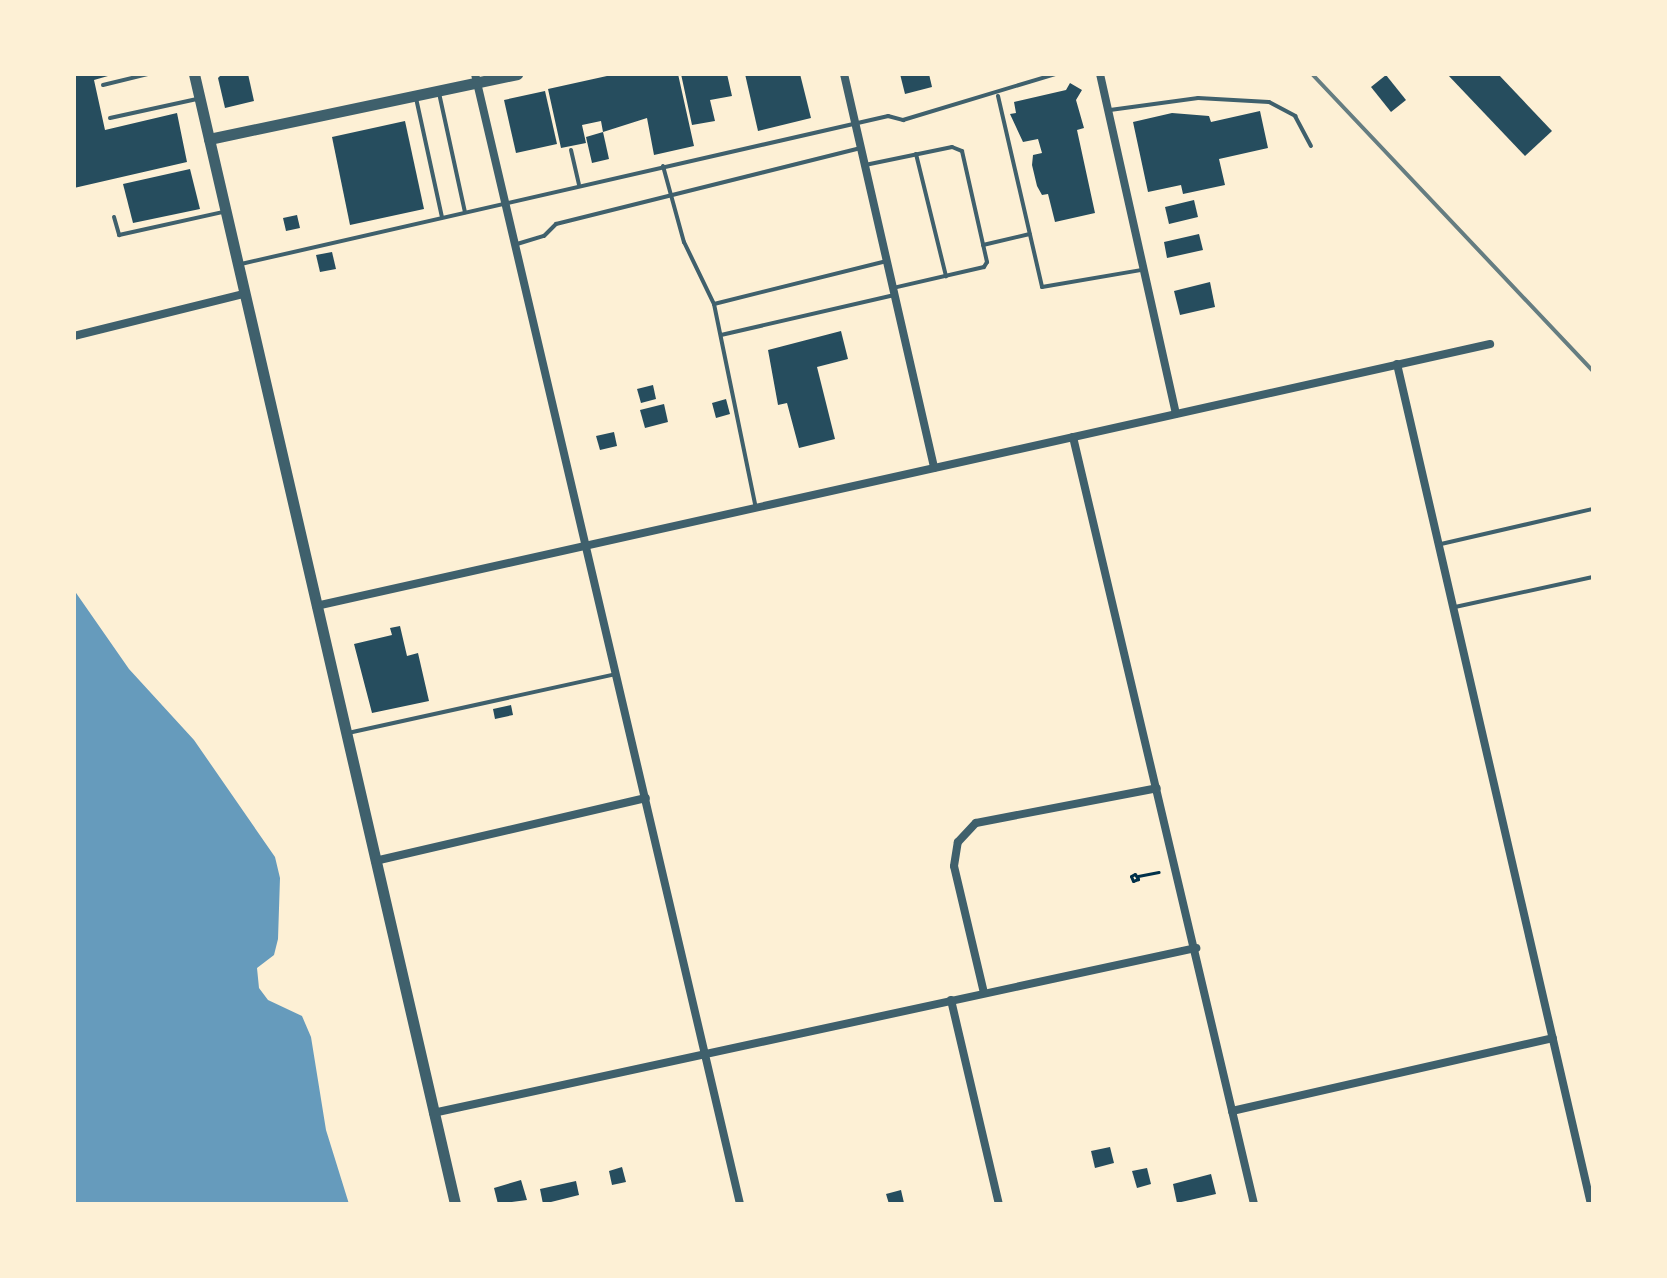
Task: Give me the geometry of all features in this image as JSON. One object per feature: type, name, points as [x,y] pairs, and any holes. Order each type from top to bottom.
[{"type":"street","points":[[194,74],[455,1204]]},
{"type":"street","points":[[209,139],[439,91],[476,79],[517,74]]},
{"type":"street","points":[[844,74],[934,468]]},
{"type":"street","points":[[1100,74],[1176,414]]},
{"type":"street","points":[[476,79],[740,1204]]},
{"type":"street","points":[[74,336],[244,294]]},
{"type":"street","points":[[316,606],[1490,344]]},
{"type":"street","points":[[1397,364],[1553,1038],[1588,1170],[1591,1204]]},
{"type":"street","points":[[1073,437],[1254,1204]]},
{"type":"street","points":[[984,993],[954,866],[958,842],[976,823],[1157,788]]},
{"type":"street","points":[[375,861],[646,798]]},
{"type":"street","points":[[433,1113],[1196,948]]},
{"type":"street","points":[[951,1000],[999,1204]]},
{"type":"street","points":[[1232,1111],[1553,1038]]},
{"type":"lane","points":[[103,85],[148,74]]},
{"type":"lane","points":[[238,265],[579,184],[888,116],[903,120],[998,95],[1055,74]]},
{"type":"lane","points":[[439,91],[465,212]]},
{"type":"lane","points":[[998,95],[1046,291],[1144,269]]},
{"type":"lane","points":[[415,96],[442,217]]},
{"type":"lane","points":[[110,118],[199,98]]},
{"type":"lane","points":[[1108,111],[1198,98],[1269,102],[1295,116],[1311,146]]},
{"type":"lane","points":[[721,335],[984,267],[983,245],[962,151],[952,147],[865,165]]},
{"type":"lane","points":[[515,245],[544,236],[556,224],[861,148]]},
{"type":"lane","points":[[571,150],[579,184]]},
{"type":"lane","points":[[916,154],[946,276]]},
{"type":"lane","points":[[663,166],[684,242],[714,304],[756,508]]},
{"type":"lane","points":[[114,217],[119,235],[225,211]]},
{"type":"lane","points":[[983,245],[1030,234]]},
{"type":"lane","points":[[714,304],[887,261]]},
{"type":"lane","points":[[1438,545],[1593,509]]},
{"type":"lane","points":[[1453,607],[1593,577]]},
{"type":"lane","points":[[346,734],[616,674]]},
{"type":"path","points":[[1138,876],[1159,872]]},
{"type":"water","points":[[74,590],[129,669],[194,740],[275,857],[280,878],[278,939],[274,955],[257,968],[259,988],[268,1000],[302,1016],[311,1037],[326,1130],[349,1204],[74,1204]]},
{"type":"building","points":[[74,74],[115,74],[94,80],[105,130],[177,113],[187,162],[74,188]]},
{"type":"building","points":[[222,74],[248,74],[254,101],[225,108],[218,78]]},
{"type":"building","points":[[616,74],[678,74],[694,146],[654,155],[647,118],[603,132],[601,121],[582,125],[586,143],[561,148],[548,89]]},
{"type":"building","points":[[681,74],[727,74],[732,96],[710,100],[715,121],[692,125]]},
{"type":"building","points":[[745,74],[800,74],[811,118],[758,131]]},
{"type":"building","points":[[900,74],[929,74],[932,87],[905,94]]},
{"type":"building","points":[[1447,74],[1498,74],[1552,131],[1525,156]]},
{"type":"building","points":[[1386,75],[1406,100],[1391,112],[1371,87]]},
{"type":"building","points":[[1070,83],[1082,90],[1076,100],[1084,128],[1077,130],[1095,213],[1055,222],[1048,194],[1042,195],[1037,186],[1032,165],[1033,155],[1042,153],[1038,139],[1023,142],[1010,114],[1016,113],[1014,102],[1066,90]]},
{"type":"building","points":[[545,91],[557,144],[516,153],[504,100]]},
{"type":"building","points":[[1260,111],[1268,148],[1219,159],[1225,185],[1183,194],[1181,185],[1148,192],[1133,122],[1172,113],[1209,116],[1211,122]]},
{"type":"building","points":[[405,121],[424,209],[350,225],[332,137]]},
{"type":"building","points":[[603,132],[609,159],[592,163],[586,137]]},
{"type":"building","points":[[190,169],[200,209],[133,223],[123,184]]},
{"type":"building","points":[[1194,200],[1198,217],[1169,224],[1165,207]]},
{"type":"building","points":[[297,215],[300,228],[286,231],[283,218]]},
{"type":"building","points":[[1199,234],[1203,250],[1167,258],[1164,242]]},
{"type":"building","points":[[332,252],[336,269],[320,272],[316,255]]},
{"type":"building","points":[[1210,282],[1215,307],[1180,315],[1174,291]]},
{"type":"building","points":[[841,331],[848,359],[817,367],[835,439],[799,448],[787,403],[778,405],[768,350]]},
{"type":"building","points":[[653,385],[656,399],[641,403],[637,389]]},
{"type":"building","points":[[726,399],[730,414],[716,418],[712,403]]},
{"type":"building","points":[[664,404],[668,422],[645,428],[640,410]]},
{"type":"building","points":[[614,432],[617,446],[600,450],[596,436]]},
{"type":"building","points":[[400,626],[407,656],[418,653],[429,701],[372,713],[354,644],[392,635],[390,628]]},
{"type":"building","points":[[511,705],[513,715],[495,719],[493,709]]},
{"type":"building","points":[[1110,1147],[1114,1163],[1095,1168],[1091,1151]]},
{"type":"building","points":[[622,1167],[626,1182],[612,1185],[609,1171]]},
{"type":"building","points":[[1147,1168],[1151,1184],[1137,1188],[1132,1171]]},
{"type":"building","points":[[1211,1174],[1216,1194],[1177,1203],[1173,1184]]},
{"type":"building","points":[[521,1180],[527,1200],[498,1204],[494,1188]]},
{"type":"building","points":[[576,1181],[579,1195],[543,1204],[540,1189]]},
{"type":"building","points":[[901,1190],[904,1203],[889,1204],[886,1194]]},
{"type":"railway","points":[[1312,74],[1593,371]]}]
